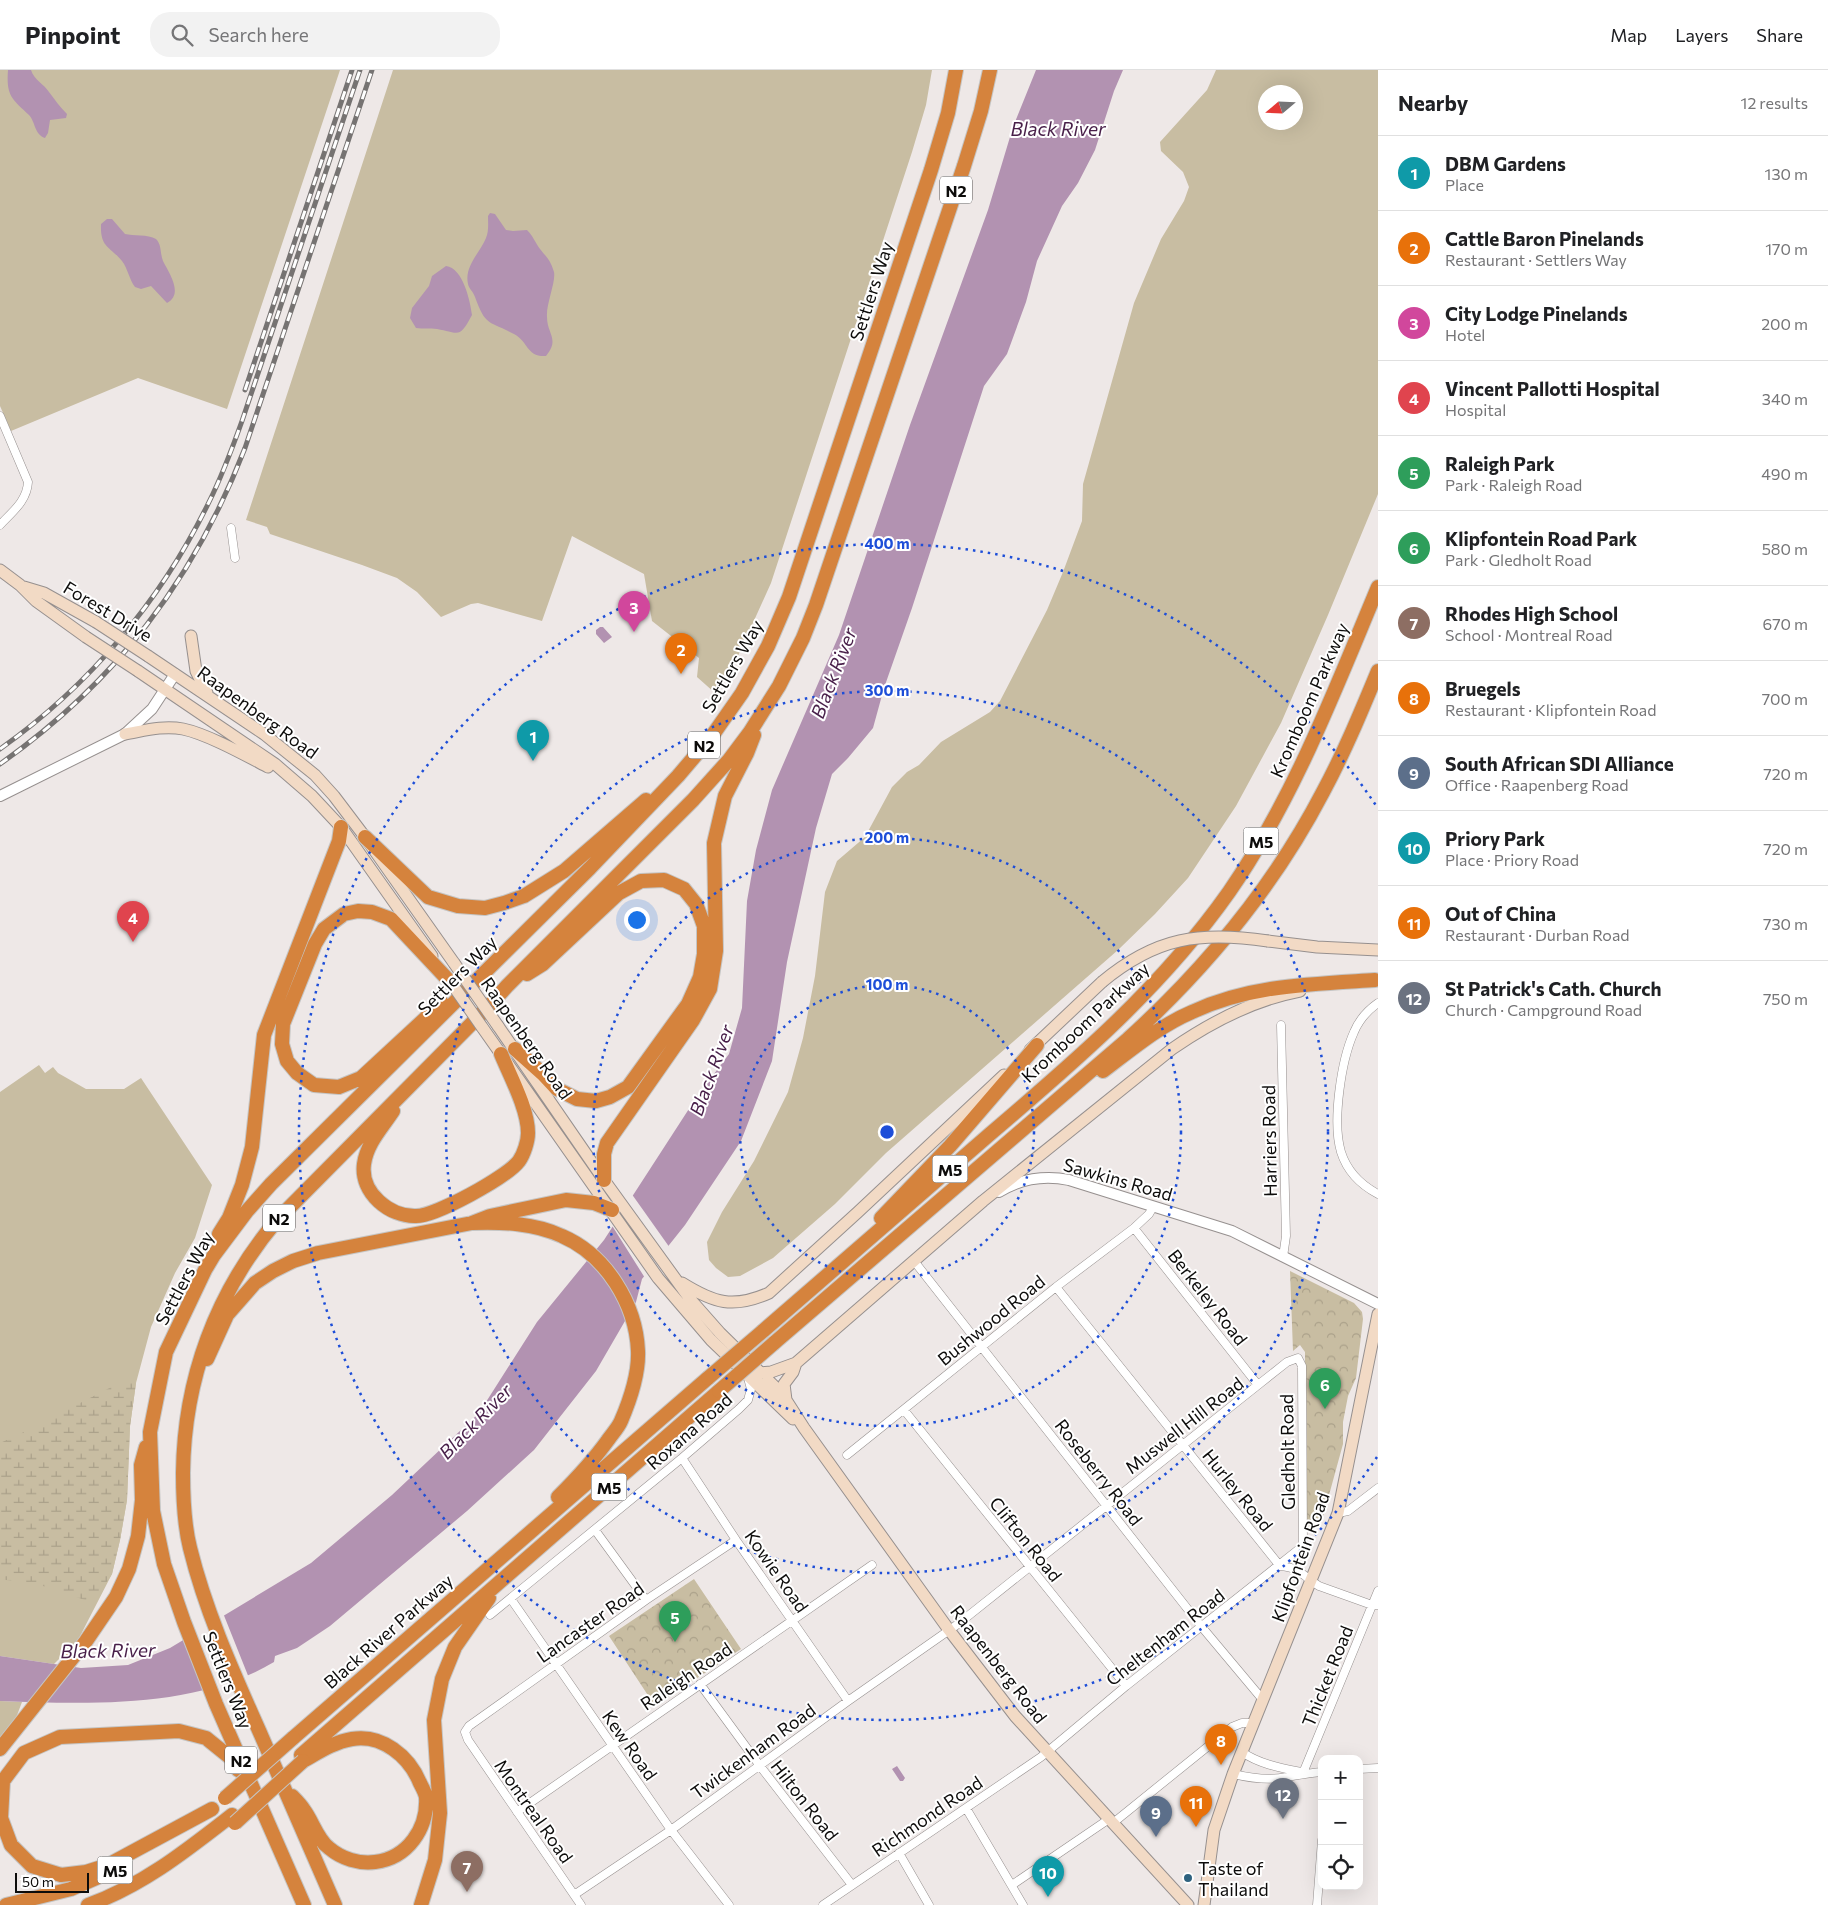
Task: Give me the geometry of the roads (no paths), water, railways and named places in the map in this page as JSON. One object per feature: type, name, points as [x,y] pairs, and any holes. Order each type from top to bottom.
[{"type":"highway","name":"Settlers Way","points":[[304,1905],[216,1704],[164,1564],[153,1511],[150,1432],[166,1352],[205,1270],[236,1224],[271,1184],[499,960],[678,776],[712,736],[742,693],[768,646],[785,605],[931,170],[948,113],[956,70]]},
{"type":"highway","name":"Settlers Way","points":[[335,1905],[208,1612],[189,1546],[183,1494],[183,1442],[194,1381],[206,1338],[220,1306],[254,1248],[290,1206],[706,787],[761,716],[795,654],[816,605],[964,166],[981,111],[990,70]]},
{"type":"highway","name":"Kromboom Parkway","points":[[763,1331],[1088,1049],[1134,1006],[1184,950],[1234,884],[1282,805],[1318,731],[1378,587]]},
{"type":"highway","name":"M5","points":[[1012,1139],[1149,1020],[1203,964],[1241,919],[1287,854],[1323,794],[1348,744],[1378,671]]},
{"type":"highway","points":[[604,1180],[604,1154],[607,1143],[693,1020],[710,989],[716,951],[714,843],[725,796],[747,753],[761,716]]},
{"type":"highway","points":[[366,837],[428,897],[458,906],[485,908],[504,904],[524,896],[564,871],[635,808],[678,776]]},
{"type":"highway","points":[[205,1270],[203,1263],[229,1218],[242,1184],[252,1147],[264,1035],[339,841],[341,827]]},
{"type":"highway","points":[[507,986],[543,964],[619,893],[641,881],[664,880],[684,889],[696,904],[704,926],[704,954],[700,978],[688,1004],[628,1087],[610,1098],[596,1101],[577,1100],[557,1089],[515,1049]]},
{"type":"highway","points":[[446,977],[391,920],[372,912],[358,911],[344,914],[324,929],[315,944],[283,1024],[282,1044],[287,1061],[297,1073],[314,1085],[339,1087],[361,1078],[448,998],[499,960]]},
{"type":"highway","points":[[1012,1139],[1159,1030],[1190,1012],[1222,999],[1258,990],[1376,980]]},
{"type":"highway","points":[[819,1282],[950,1146],[1036,1044]]},
{"type":"highway","points":[[410,1085],[374,1137],[364,1165],[367,1183],[380,1204],[399,1215],[418,1216],[436,1211],[500,1178],[518,1161],[529,1134],[528,1125],[501,1054]]},
{"type":"highway","name":"Black River Parkway","points":[[88,1905],[105,1899],[148,1876],[233,1819],[499,1583],[774,1343],[1012,1139]]},
{"type":"highway","points":[[194,1381],[211,1351],[227,1315],[255,1283],[293,1261],[318,1253],[472,1223],[490,1216],[566,1200],[594,1203],[616,1209]]},
{"type":"highway","points":[[472,1223],[529,1225],[562,1235],[576,1244],[601,1264],[625,1300],[635,1330],[638,1352],[634,1385],[620,1423],[592,1463],[495,1563]]},
{"type":"highway","name":"Black River Parkway","points":[[6,1905],[71,1888],[120,1868],[166,1843],[212,1809],[763,1331]]},
{"type":"highway","points":[[0,1749],[86,1641],[116,1597],[129,1570],[138,1536],[142,1500],[141,1465],[150,1432]]},
{"type":"highway","points":[[421,1905],[434,1860],[440,1813],[434,1720],[442,1679],[455,1647],[499,1583]]},
{"type":"highway","points":[[212,1809],[108,1865],[86,1872],[61,1875],[32,1866],[11,1845],[1,1818],[3,1781],[24,1753],[60,1737],[179,1731],[206,1738],[232,1759],[266,1816]]},
{"type":"highway","points":[[282,1784],[305,1811],[316,1832],[328,1848],[346,1858],[366,1863],[386,1861],[404,1851],[417,1836],[424,1819],[426,1795],[414,1770],[397,1750],[373,1740],[354,1739],[335,1744],[302,1758]]},
{"type":"main road","name":"Forest Drive","points":[[0,570],[20,585],[36,601],[86,637],[165,689]]},
{"type":"main road","name":"Forest Drive","points":[[20,585],[44,593],[96,622],[175,674]]},
{"type":"main road","points":[[191,636],[196,671],[211,698]]},
{"type":"main road","name":"Raapenberg Road","points":[[175,674],[270,739],[315,775],[334,796],[366,837],[515,1049],[604,1180],[616,1209],[663,1261],[706,1318],[762,1373],[786,1400],[804,1428],[949,1630],[1016,1716],[1188,1905]]},
{"type":"main road","name":"Raapenberg Road","points":[[165,689],[295,779],[341,827],[501,1054],[616,1209],[653,1270],[697,1326],[718,1348],[804,1428]]},
{"type":"main road","points":[[124,734],[164,728],[183,729],[197,733],[295,779]]},
{"type":"main road","points":[[676,1279],[704,1296],[725,1302],[754,1300],[769,1293],[858,1212],[1102,982],[1138,956],[1180,940],[1202,936],[1224,936],[1317,947],[1378,950]]},
{"type":"main road","points":[[983,1201],[1172,1049],[1214,1022],[1232,1013],[1286,993],[1376,980]]},
{"type":"main road","name":"Sawkins Road","points":[[746,1374],[771,1372],[796,1363],[983,1201]]},
{"type":"main road","name":"Klipfontein Road","points":[[1204,1905],[1214,1830],[1233,1774],[1312,1582],[1338,1513],[1378,1314]]},
{"type":"main road","points":[[786,1400],[784,1384],[793,1372],[796,1363]]},
{"type":"street","points":[[0,416],[28,482],[27,492],[23,500],[0,525]]},
{"type":"street","points":[[231,528],[235,558]]},
{"type":"street","points":[[0,796],[124,734],[152,708],[175,674]]},
{"type":"street","points":[[1378,1003],[1363,1016],[1348,1047],[1337,1125],[1341,1152],[1346,1164],[1364,1186],[1378,1194]]},
{"type":"street","name":"Harriers Road","points":[[1281,1025],[1286,1236],[1283,1257]]},
{"type":"street","name":"Sawkins Road","points":[[983,1201],[1020,1182],[1036,1178],[1069,1180],[1232,1231],[1378,1304]]},
{"type":"street","name":"Bushwood Road","points":[[847,1455],[1056,1287],[1134,1228],[1149,1214],[1153,1207]]},
{"type":"street","name":"Berkeley Road","points":[[1134,1228],[1258,1385]]},
{"type":"street","name":"Roseberry Road","points":[[914,1261],[1201,1626],[1263,1700]]},
{"type":"street","name":"Hurley Road","points":[[1056,1287],[1280,1566]]},
{"type":"street","name":"Muswell Hill Road","points":[[949,1630],[1287,1362],[1298,1358]]},
{"type":"street","name":"Gledholt Road","points":[[1298,1358],[1302,1366],[1302,1546]]},
{"type":"street","name":"Roxana Road","points":[[490,1615],[739,1409],[748,1400],[751,1388],[746,1374]]},
{"type":"street","name":"Clifton Road","points":[[904,1410],[1126,1686]]},
{"type":"street","name":"Kowie Road","points":[[682,1458],[736,1540],[848,1701]]},
{"type":"street","points":[[1338,1513],[1348,1511],[1378,1488]]},
{"type":"street","points":[[595,1530],[646,1600]]},
{"type":"street","name":"Lancaster Road","points":[[465,1732],[469,1726],[646,1600],[736,1540]]},
{"type":"street","name":"Cheltenham Road","points":[[1047,1751],[1201,1626],[1280,1566],[1302,1546]]},
{"type":"street","name":"Raleigh Road","points":[[517,1812],[872,1565]]},
{"type":"street","points":[[1280,1566],[1293,1567],[1319,1586],[1375,1605]]},
{"type":"street","name":"Thicket Road","points":[[1303,1773],[1375,1605],[1378,1591]]},
{"type":"street","name":"Kew Road","points":[[511,1599],[671,1830],[729,1905]]},
{"type":"street","name":"Twickenham Road","points":[[574,1895],[671,1830],[949,1630]]},
{"type":"street","name":"Hilton Road","points":[[700,1684],[760,1766],[852,1885]]},
{"type":"street","points":[[1012,1885],[1111,1821],[1232,1728],[1242,1723],[1254,1723]]},
{"type":"street","name":"Montreal Road","points":[[465,1732],[468,1740],[581,1905]]},
{"type":"street","name":"Richmond Road","points":[[823,1905],[1041,1757],[1047,1751]]},
{"type":"street","points":[[1242,1752],[1256,1760],[1303,1773]]},
{"type":"street","points":[[1363,1770],[1378,1768]]},
{"type":"street","points":[[1233,1774],[1254,1778],[1276,1779],[1303,1773],[1318,1772]]},
{"type":"street","points":[[966,1808],[1023,1905]]},
{"type":"street","points":[[1317,1905],[1322,1845]]},
{"type":"street","points":[[899,1853],[929,1905]]},
{"type":"water","points":[[8,70],[31,70],[34,77],[47,89],[67,114],[66,118],[50,120],[48,133],[45,138],[39,134],[29,115],[11,96],[8,86]]},
{"type":"water","name":"Black River","points":[[1036,70],[1123,70],[1114,91],[1095,150],[1078,183],[1062,206],[1037,261],[1026,302],[1007,354],[984,386],[884,688],[873,728],[832,774],[816,828],[787,962],[772,1061],[741,1141],[685,1225],[642,1279],[636,1302],[596,1371],[534,1450],[467,1511],[330,1626],[297,1648],[275,1656],[274,1662],[243,1677],[211,1688],[176,1696],[105,1702],[0,1701],[0,1656],[81,1668],[128,1665],[170,1648],[311,1563],[392,1495],[479,1413],[537,1322],[604,1240],[696,1098],[729,1054],[742,1008],[747,901],[756,850],[772,790],[839,635],[910,425],[988,210],[1013,127]]},
{"type":"water","points":[[490,213],[495,214],[506,230],[527,230],[553,268],[554,276],[547,317],[552,336],[552,345],[546,356],[539,356],[531,352],[519,337],[489,322],[482,313],[469,286],[468,271],[486,238],[488,216]]},
{"type":"water","points":[[107,219],[112,219],[125,234],[149,236],[158,241],[163,261],[175,289],[172,299],[167,303],[151,286],[141,289],[135,287],[122,261],[102,238],[101,224]]},
{"type":"water","points":[[446,266],[457,272],[461,278],[465,286],[472,315],[464,328],[455,333],[416,328],[410,318],[412,308],[429,286],[432,276]]},
{"type":"water","points":[[603,627],[612,637],[604,643],[596,634],[596,630]]},
{"type":"water","points":[[897,1766],[905,1778],[903,1781],[900,1781],[892,1769]]},
{"type":"railway","points":[[245,390],[352,70]]},
{"type":"railway","points":[[0,749],[33,724],[93,669],[145,607],[169,574],[190,538],[227,462],[360,70]]},
{"type":"railway","points":[[0,764],[41,733],[80,699],[115,663],[175,585],[201,542],[225,496],[245,448],[372,70]]},
{"type":"place","name":"City Lodge Pinelands","points":[[634,632]]},
{"type":"place","name":"Cattle Baron Pinelands","points":[[681,674]]},
{"type":"place","name":"DBM Gardens","points":[[533,761]]},
{"type":"place","name":"Vincent Pallotti Hospital","points":[[133,942]]},
{"type":"place","name":"Klipfontein Road Park","points":[[1325,1409]]},
{"type":"place","name":"Raleigh Park","points":[[675,1642]]},
{"type":"place","name":"Bruegels","points":[[1221,1765]]},
{"type":"place","name":"St Patrick's Cath. Church","points":[[1283,1819]]},
{"type":"place","name":"Out of China","points":[[1196,1827]]},
{"type":"place","name":"South African SDI Alliance","points":[[1156,1837]]},
{"type":"place","name":"Taste of Thailand","points":[[1188,1878]]},
{"type":"place","name":"Rhodes High School","points":[[467,1892]]},
{"type":"place","name":"Priory Park","points":[[1048,1897]]}]
